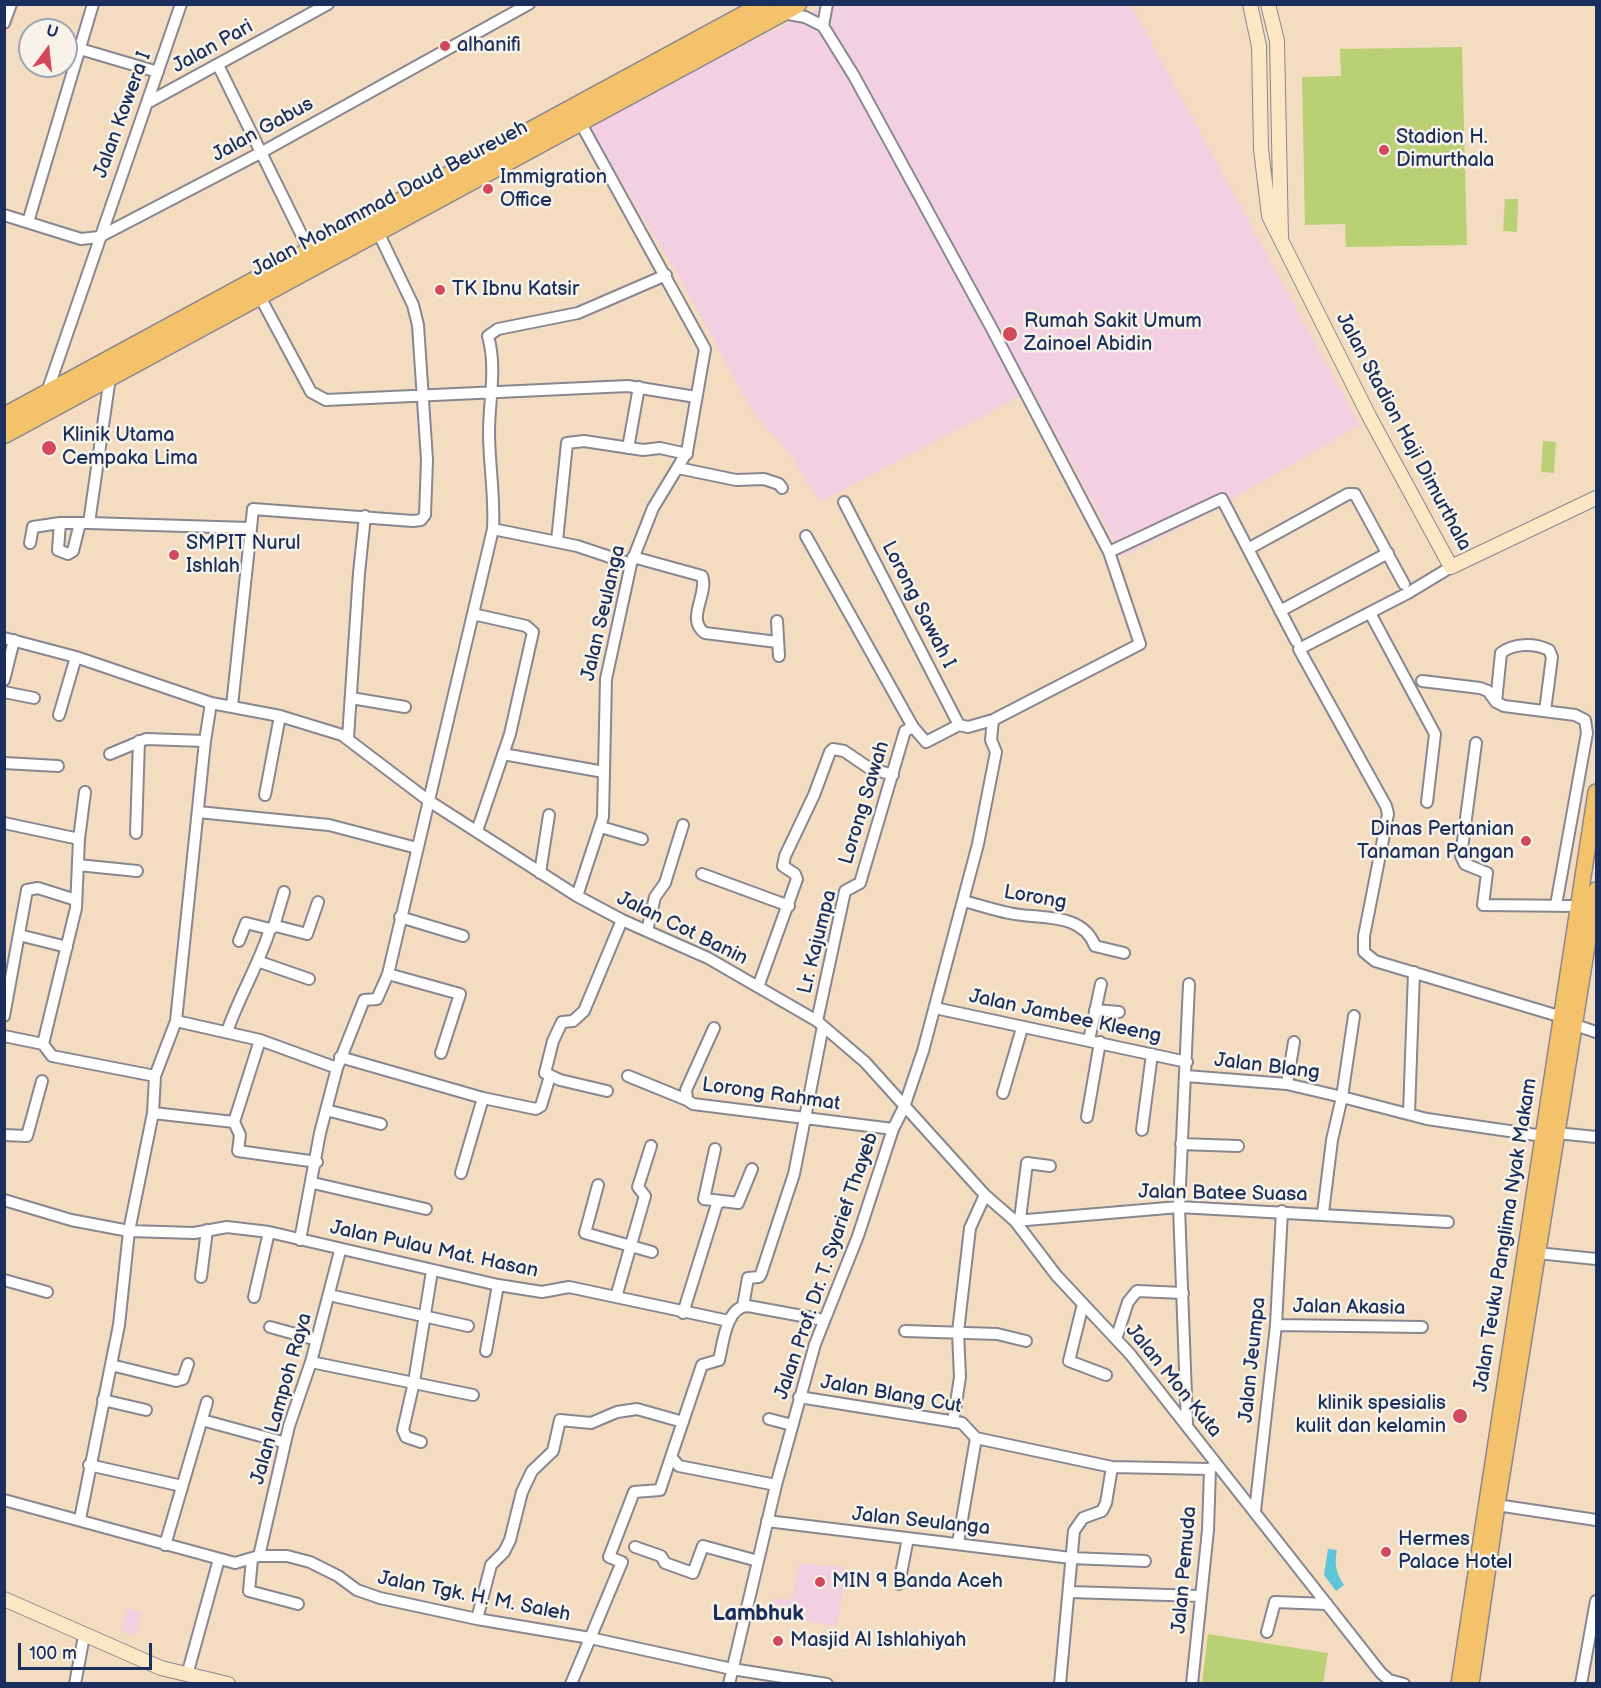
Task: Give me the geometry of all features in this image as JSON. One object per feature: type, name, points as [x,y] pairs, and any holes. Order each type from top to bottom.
[{"type":"highway","name":"Jalan Mohammad Daud Beureueh","points":[[4,434],[580,122],[723,36],[765,4]]},
{"type":"highway","name":"Jalan Mohammad Daud Beureueh","points":[[4,417],[310,252],[723,36],[790,9]]},
{"type":"main road","name":"Jalan Teuku Panglima Nyak Makam","points":[[1569,1021],[1578,906],[1590,882],[1596,792]]},
{"type":"main road","name":"Jalan Teuku Panglima Nyak Makam","points":[[1471,1683],[1474,1624],[1491,1504],[1569,1021],[1596,890]]},
{"type":"main road","name":"Jalan Teuku Panglima Nyak Makam","points":[[1491,1504],[1537,1253],[1550,1134]]},
{"type":"main road","name":"Jalan Teuku Panglima Nyak Makam","points":[[1459,1683],[1474,1624]]},
{"type":"street","points":[[4,23],[11,4]]},
{"type":"street","points":[[28,222],[93,4]]},
{"type":"street","name":"Jalan Kowera I","points":[[46,395],[181,4]]},
{"type":"street","name":"Jalan Pari","points":[[147,104],[328,4]]},
{"type":"street","name":"Jalan Gabus","points":[[99,237],[262,152],[529,4]]},
{"type":"street","points":[[824,26],[827,4]]},
{"type":"street","points":[[1251,8],[1268,6]]},
{"type":"street","name":"Jalan Stadion Haji Dimurthala","points":[[1268,6],[1277,42],[1281,149],[1281,238]]},
{"type":"street","name":"Jalan Stadion Haji Dimurthala","points":[[1251,8],[1259,46],[1261,149],[1269,216],[1329,340],[1451,567],[1596,498]]},
{"type":"street","points":[[790,9],[824,26],[991,327],[1109,552],[1222,499],[1296,641]]},
{"type":"street","points":[[80,49],[158,72]]},
{"type":"street","points":[[218,65],[310,252]]},
{"type":"street","points":[[1260,91],[1278,91]]},
{"type":"street","points":[[557,542],[567,443],[584,441],[628,448],[660,448],[687,454],[704,355],[704,342],[580,122]]},
{"type":"street","points":[[1261,149],[1281,149]]},
{"type":"street","points":[[4,215],[81,239],[99,237]]},
{"type":"street","points":[[231,706],[251,511],[255,508],[413,521],[421,520],[425,515],[428,460],[418,325],[413,305],[378,232]]},
{"type":"street","points":[[300,1240],[326,1110],[338,1063],[364,1000],[377,999],[388,974],[493,529],[489,434],[492,349],[488,336],[498,329],[578,314],[666,275]]},
{"type":"street","points":[[259,295],[311,392],[317,398],[338,402],[492,391],[639,387],[696,397]]},
{"type":"street","points":[[60,523],[57,548],[68,555],[74,548],[84,523],[110,377]]},
{"type":"street","points":[[628,448],[639,387]]},
{"type":"street","name":"Jalan Seulanga","points":[[577,896],[601,827],[608,663],[632,560],[653,508],[687,454]]},
{"type":"street","points":[[678,468],[736,480],[764,480],[779,484],[782,488]]},
{"type":"street","points":[[1248,549],[1350,494],[1359,497],[1404,584]]},
{"type":"street","name":"Lorong Sawah I","points":[[844,502],[958,725]]},
{"type":"street","points":[[348,738],[365,516]]},
{"type":"street","points":[[30,543],[33,527],[60,523],[249,528]]},
{"type":"street","points":[[493,529],[702,576],[704,582],[697,621],[699,628],[705,633],[777,642]]},
{"type":"street","points":[[806,536],[826,577],[914,727]]},
{"type":"street","name":"Lorong Sawah","points":[[861,879],[905,731],[914,727],[926,742],[958,725],[968,727],[993,720],[1140,644],[1109,552]]},
{"type":"street","points":[[1280,611],[1388,553]]},
{"type":"street","points":[[1451,567],[1370,613],[1299,649],[1386,806],[1388,814],[1364,936],[1364,952],[1375,961],[1569,1021],[1596,1032]]},
{"type":"street","points":[[1370,613],[1435,734],[1427,802]]},
{"type":"street","points":[[473,614],[526,626],[533,632],[503,754],[477,831]]},
{"type":"street","points":[[777,621],[779,656]]},
{"type":"street","points":[[4,680],[9,639]]},
{"type":"street","name":"Jalan Cot Banin","points":[[9,639],[76,657],[211,703],[280,716],[348,738],[429,801],[577,896],[647,932],[708,958],[820,1024],[865,1062],[904,1107]]},
{"type":"street","points":[[1496,702],[1498,664],[1502,651],[1516,646],[1542,647],[1549,650],[1552,657],[1545,711]]},
{"type":"street","points":[[59,715],[76,657]]},
{"type":"street","points":[[1422,681],[1484,689],[1496,702],[1575,715],[1587,723],[1556,905]]},
{"type":"street","points":[[4,692],[34,698]]},
{"type":"street","points":[[351,698],[405,707]]},
{"type":"street","points":[[80,1520],[89,1465],[111,1365],[126,1276],[129,1231],[153,1113],[155,1076],[176,1021],[205,741],[211,703]]},
{"type":"street","points":[[265,795],[280,716]]},
{"type":"street","name":"Jalan Prof. Dr. T. Syarief Thayeb","points":[[729,1683],[799,1397],[824,1320],[858,1236],[893,1129],[904,1107],[935,1008],[964,901],[996,752],[991,740],[993,720]]},
{"type":"street","points":[[110,754],[139,741],[164,738],[205,741]]},
{"type":"street","points":[[136,833],[139,741]]},
{"type":"street","points":[[1476,743],[1461,856],[1465,864],[1487,873],[1484,905],[1578,906]]},
{"type":"street","points":[[758,987],[789,906],[797,877],[786,869],[783,862],[830,752],[833,749],[840,750],[869,768],[892,775]]},
{"type":"street","points":[[503,754],[604,772]]},
{"type":"street","points":[[4,763],[58,766]]},
{"type":"street","points":[[43,1044],[76,900],[79,839],[85,792]]},
{"type":"street","points":[[198,812],[336,826],[417,848]]},
{"type":"street","points":[[540,873],[549,815]]},
{"type":"street","points":[[4,823],[79,839]]},
{"type":"street","points":[[647,932],[655,897],[665,883],[683,825]]},
{"type":"street","points":[[601,827],[642,838]]},
{"type":"street","points":[[78,864],[137,871]]},
{"type":"street","points":[[702,874],[789,906]]},
{"type":"street","name":"Lr. Kajumpa","points":[[742,1306],[746,1281],[748,1278],[759,1277],[761,1274],[794,1174],[806,1118],[820,1024],[845,891],[860,883],[861,879]]},
{"type":"street","points":[[4,1016],[27,890],[38,888],[76,900]]},
{"type":"street","points":[[226,1032],[236,1003],[260,962],[284,892]]},
{"type":"street","name":"Lorong","points":[[964,901],[1011,914],[1067,919],[1091,936],[1095,946],[1124,953]]},
{"type":"street","points":[[239,941],[246,923],[307,934],[318,902]]},
{"type":"street","points":[[400,917],[463,936]]},
{"type":"street","points":[[607,1091],[545,1073],[562,1022],[578,1018],[584,1011],[622,920]]},
{"type":"street","points":[[19,934],[67,947]]},
{"type":"street","points":[[4,944],[17,948]]},
{"type":"street","points":[[260,962],[309,979]]},
{"type":"street","points":[[1409,1114],[1414,972]]},
{"type":"street","points":[[388,974],[460,994],[441,1053]]},
{"type":"street","points":[[1087,1117],[1095,1041],[1095,1010],[1101,984]]},
{"type":"street","points":[[1187,1423],[1179,1207],[1189,984]]},
{"type":"street","name":"Jalan Jambee Kleeng","points":[[935,1008],[1187,1062]]},
{"type":"street","points":[[1095,1010],[1119,1012]]},
{"type":"street","name":"Jalan Batee Suasa","points":[[1018,1220],[1179,1207],[1323,1214],[1332,1140],[1342,1097],[1354,1016]]},
{"type":"street","points":[[176,1021],[260,1040],[338,1063],[536,1109],[541,1106],[550,1076]]},
{"type":"street","name":"Lorong Rahmat","points":[[714,1028],[686,1090],[687,1100],[693,1104],[893,1129]]},
{"type":"street","points":[[1003,1094],[1022,1028]]},
{"type":"street","points":[[4,1036],[43,1044],[52,1056],[155,1076]]},
{"type":"street","points":[[260,1040],[234,1122],[240,1135],[238,1151],[317,1161]]},
{"type":"street","points":[[1287,1084],[1294,1042]]},
{"type":"street","points":[[1142,1130],[1152,1053]]},
{"type":"street","points":[[628,1076],[687,1100]]},
{"type":"street","name":"Jalan Blang","points":[[1186,1076],[1287,1084],[1342,1097]]},
{"type":"street","points":[[4,1135],[23,1138],[27,1136],[42,1081]]},
{"type":"street","points":[[1342,1097],[1445,1122],[1596,1137]]},
{"type":"street","points":[[460,1173],[483,1098]]},
{"type":"street","name":"Jalan Mon Kuta","points":[[904,1107],[985,1195],[1018,1220],[1056,1275],[1116,1338],[1187,1423],[1214,1466],[1255,1512],[1386,1678],[1404,1683]]},
{"type":"street","points":[[326,1110],[381,1124]]},
{"type":"street","points":[[153,1113],[234,1122]]},
{"type":"street","points":[[1181,1144],[1238,1146]]},
{"type":"street","points":[[616,1297],[645,1196],[638,1187],[651,1146]]},
{"type":"street","points":[[715,1149],[704,1199],[738,1203],[752,1169]]},
{"type":"street","points":[[1018,1220],[1027,1163],[1050,1166]]},
{"type":"street","points":[[313,1183],[426,1209]]},
{"type":"street","points":[[598,1185],[585,1233],[652,1252]]},
{"type":"street","points":[[952,1422],[960,1377],[958,1332],[970,1228],[985,1195]]},
{"type":"street","name":"Jalan Pulau Mat. Hasan","points":[[4,1200],[71,1220],[129,1231],[194,1233],[227,1227],[269,1232],[340,1251],[498,1285],[542,1292],[569,1287],[729,1321]]},
{"type":"street","points":[[683,1312],[717,1204],[722,1201]]},
{"type":"street","name":"Jalan Jeumpa","points":[[1255,1512],[1276,1325],[1282,1211]]},
{"type":"street","points":[[1323,1214],[1448,1222]]},
{"type":"street","points":[[201,1277],[207,1230]]},
{"type":"street","points":[[254,1297],[269,1232]]},
{"type":"street","name":"Jalan Lampoh Raya","points":[[298,1604],[249,1591],[255,1557],[289,1426],[311,1362],[340,1251]]},
{"type":"street","points":[[1537,1253],[1596,1259]]},
{"type":"street","points":[[421,1442],[406,1437],[403,1430],[414,1382],[432,1270]]},
{"type":"street","points":[[4,1280],[47,1292]]},
{"type":"street","points":[[486,1351],[498,1285]]},
{"type":"street","points":[[1116,1338],[1128,1302],[1137,1291],[1183,1293]]},
{"type":"street","points":[[329,1295],[468,1326]]},
{"type":"street","points":[[1083,1304],[1069,1361],[1106,1375]]},
{"type":"street","points":[[571,1683],[622,1562],[609,1557],[634,1492],[660,1490],[702,1365],[719,1360],[729,1321],[742,1306],[824,1320]]},
{"type":"street","name":"Jalan Akasia","points":[[1276,1325],[1422,1328]]},
{"type":"street","points":[[270,1327],[317,1340]]},
{"type":"street","points":[[905,1331],[997,1334],[1026,1341]]},
{"type":"street","points":[[311,1362],[473,1395]]},
{"type":"street","points":[[111,1365],[176,1381],[183,1379],[188,1364]]},
{"type":"street","name":"Jalan Blang Cut","points":[[799,1397],[952,1422],[968,1427],[976,1438],[1112,1467],[1214,1466]]},
{"type":"street","points":[[103,1400],[146,1410]]},
{"type":"street","points":[[165,1545],[207,1402]]},
{"type":"street","points":[[477,1619],[491,1565],[504,1552],[510,1540],[522,1492],[532,1471],[553,1451],[560,1420],[591,1423],[617,1412],[637,1409],[683,1422]]},
{"type":"street","points":[[769,1419],[792,1425]]},
{"type":"street","points":[[202,1420],[279,1441]]},
{"type":"street","points":[[958,1543],[976,1438]]},
{"type":"street","points":[[671,1457],[679,1466],[776,1485]]},
{"type":"street","points":[[89,1465],[182,1486]]},
{"type":"street","name":"Jalan Pemuda","points":[[1192,1683],[1214,1466]]},
{"type":"street","points":[[1060,1683],[1074,1531],[1083,1518],[1102,1510],[1106,1503],[1112,1467]]},
{"type":"street","name":"Jalan Tgk. H. M. Saleh","points":[[4,1500],[235,1563],[255,1557],[287,1556],[310,1562],[367,1595],[477,1619],[590,1638],[732,1670]]},
{"type":"street","points":[[1491,1504],[1596,1520]]},
{"type":"street","name":"Jalan Seulanga","points":[[767,1521],[1071,1558],[1145,1561]]},
{"type":"street","points":[[899,1584],[908,1538]]},
{"type":"street","points":[[635,1547],[661,1556],[665,1563],[693,1573],[703,1546],[758,1561]]},
{"type":"street","points":[[187,1676],[219,1559]]},
{"type":"street","points":[[1069,1592],[1201,1596]]},
{"type":"street","points":[[4,1599],[161,1668],[187,1676],[228,1683]]},
{"type":"street","points":[[1581,1683],[1592,1647],[1596,1601]]},
{"type":"street","points":[[1267,1632],[1275,1602],[1327,1604]]},
{"type":"street","points":[[75,1683],[84,1636]]},
{"type":"street","points":[[732,1670],[827,1683]]},
{"type":"shaded area","name":"Rumah Sakit Umum Zainoel Abidin","points":[[825,5],[1131,5],[1360,425],[1217,508],[1123,557],[1032,390],[820,502],[790,454],[752,411],[679,277],[587,124]]},
{"type":"shaded area","name":"MIN 9 Banda Aceh","points":[[799,1563],[846,1567],[837,1626],[771,1614],[774,1598],[792,1600]]},
{"type":"shaded area","points":[[127,1608],[142,1613],[135,1636],[120,1631]]},
{"type":"green space","name":"Stadion H. Dimurthala","points":[[1462,47],[1467,245],[1346,247],[1345,224],[1305,225],[1302,77],[1341,76],[1340,49]]},
{"type":"green space","points":[[1505,199],[1518,199],[1517,232],[1503,231]]},
{"type":"green space","points":[[1543,441],[1556,442],[1554,473],[1541,472]]},
{"type":"green space","points":[[1208,1634],[1328,1653],[1323,1683],[1202,1683]]},
{"type":"water","points":[[1328,1549],[1337,1550],[1336,1568],[1344,1585],[1336,1591],[1324,1575]]},
{"type":"place","name":"alhanifi","points":[[445,46]]},
{"type":"place","name":"Stadion H. Dimurthala","points":[[1384,150]]},
{"type":"place","name":"Immigration Office","points":[[488,189]]},
{"type":"place","name":"TK Ibnu Katsir","points":[[440,290]]},
{"type":"place","name":"Rumah Sakit Umum Zainoel Abidin","points":[[1010,334]]},
{"type":"place","name":"Klinik Utama Cempaka Lima","points":[[49,448]]},
{"type":"place","name":"SMPIT Nurul Ishlah","points":[[174,555]]},
{"type":"place","name":"Dinas Pertanian Tanaman Pangan","points":[[1526,841]]},
{"type":"place","name":"klinik spesialis kulit dan kelamin","points":[[1460,1416]]},
{"type":"place","name":"Hermes Palace Hotel","points":[[1386,1552]]},
{"type":"place","name":"MIN 9 Banda Aceh","points":[[820,1582]]},
{"type":"place","name":"Masjid Al Ishlahiyah","points":[[778,1641]]},
{"type":"district","name":"Lambhuk","points":[[758,1614]]}]
